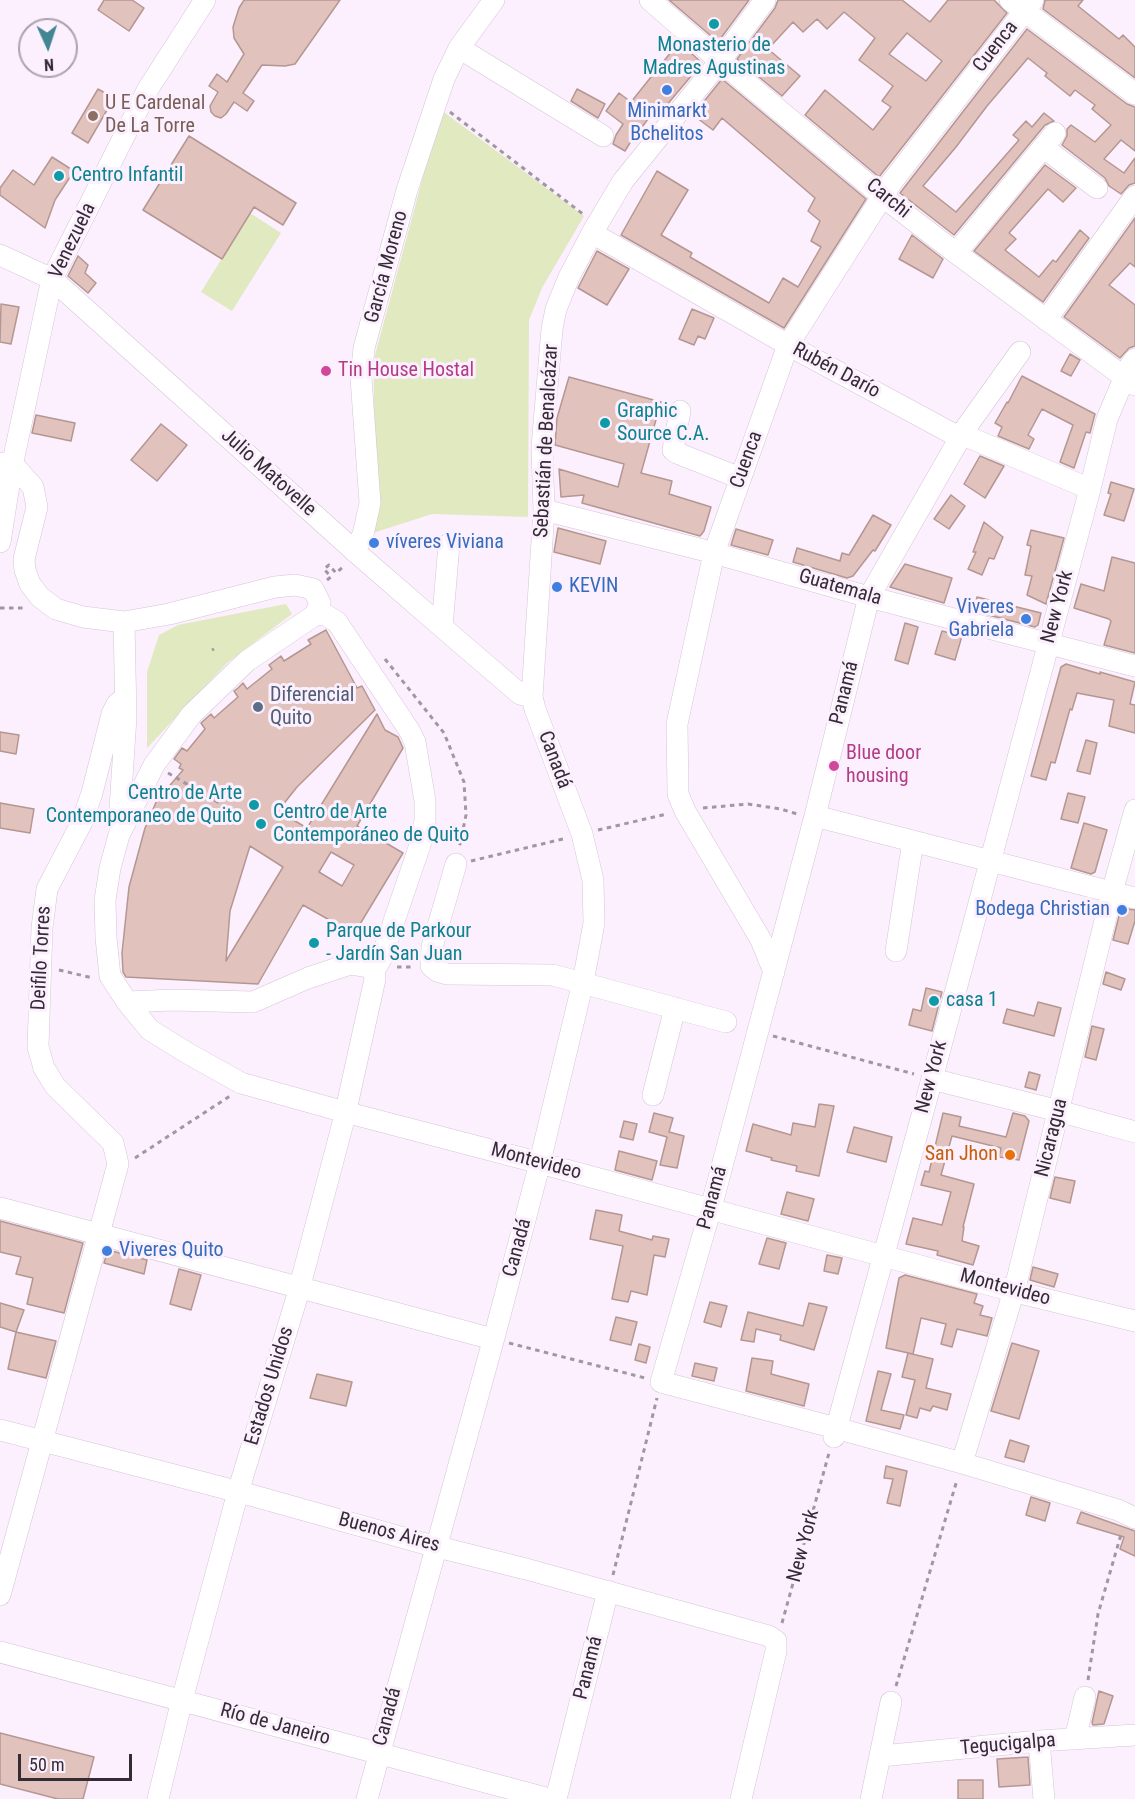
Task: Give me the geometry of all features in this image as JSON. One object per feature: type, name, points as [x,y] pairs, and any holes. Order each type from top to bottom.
[{"type":"street","name":"Venezuela","points":[[0,542],[6,464],[52,279],[148,88],[205,0]]},
{"type":"street","name":"García Moreno","points":[[354,550],[363,535],[370,503],[361,378],[364,348],[407,190],[444,79],[459,48],[494,0]]},
{"type":"street","name":"Carchi","points":[[650,0],[882,196],[1130,382]]},
{"type":"street","name":"Sebastián de Benalcázar","points":[[532,697],[544,510],[542,447],[555,309],[592,226],[623,181],[720,61],[765,0]]},
{"type":"street","points":[[1022,4],[1135,94]]},
{"type":"street","name":"Cuenca","points":[[774,972],[760,940],[685,811],[678,794],[677,724],[714,553],[788,345],[882,196],[1022,4]]},
{"type":"street","points":[[459,48],[603,136]]},
{"type":"street","points":[[956,253],[1049,140],[1098,188]]},
{"type":"street","points":[[1046,320],[1135,196]]},
{"type":"street","name":"Rubén Darío","points":[[592,226],[788,345],[960,437],[973,439],[1090,489]]},
{"type":"street","name":"Julio Matovelle","points":[[0,255],[52,279],[442,627],[520,694],[532,697]]},
{"type":"street","name":"Panamá","points":[[661,1382],[774,972],[808,816],[869,597],[960,437],[1020,352]]},
{"type":"street","name":"New York","points":[[835,1432],[883,1255],[924,1077],[989,861],[1107,419],[1130,382],[1128,369],[1135,359]]},
{"type":"street","points":[[680,411],[673,450],[740,478]]},
{"type":"street","points":[[6,464],[18,470],[33,487],[37,507],[24,559],[25,570],[30,584],[40,597],[56,609],[83,617],[124,622],[169,614],[275,587],[295,585],[313,589],[320,603],[315,615]]},
{"type":"street","name":"Guatemala","points":[[544,510],[714,553],[869,597],[1135,666]]},
{"type":"street","points":[[442,627],[449,544]]},
{"type":"street","name":"Estados Unidos","points":[[158,1799],[238,1492],[300,1287],[345,1112],[375,979],[384,969],[381,959],[420,845],[425,821],[425,801],[415,742],[409,730],[337,622],[324,614],[315,615]]},
{"type":"street","name":"Montevideo","points":[[118,835],[154,765],[191,715],[247,661],[315,615]]},
{"type":"street","points":[[124,622],[126,697]]},
{"type":"street","name":"Montevideo","points":[[126,697],[118,835],[105,900],[106,938],[110,976],[127,1002],[150,1030],[241,1083],[1013,1291],[1135,1321]]},
{"type":"street","name":"Deifilo Torres","points":[[99,1233],[118,1164],[113,1143],[55,1086],[44,1068],[38,1047],[42,928],[47,890],[82,822],[92,793],[112,714],[117,704],[126,697]]},
{"type":"street","name":"Canadá","points":[[367,1799],[540,1163],[584,982],[594,923],[592,880],[582,834],[532,697]]},
{"type":"street","name":"Nicaragua","points":[[960,1468],[1013,1291],[1112,892],[1135,810]]},
{"type":"street","points":[[808,816],[1135,898]]},
{"type":"street","points":[[896,951],[913,841]]},
{"type":"street","points":[[460,863],[426,966],[447,974],[553,975],[726,1022]]},
{"type":"street","points":[[127,1002],[173,1000],[253,1002],[308,978],[350,964],[384,969]]},
{"type":"street","points":[[653,1095],[675,1008]]},
{"type":"street","points":[[924,1077],[1135,1132]]},
{"type":"street","points":[[0,1208],[493,1339]]},
{"type":"street","points":[[0,1595],[99,1233]]},
{"type":"street","points":[[661,1382],[1132,1515]]},
{"type":"street","name":"Buenos Aires","points":[[0,1430],[608,1591],[769,1635],[776,1641]]},
{"type":"street","name":"Panamá","points":[[556,1799],[608,1591]]},
{"type":"street","points":[[741,1799],[776,1651],[776,1641]]},
{"type":"street","name":"Río de Janeiro","points":[[0,1652],[549,1799]]},
{"type":"street","points":[[1075,1739],[1086,1692]]},
{"type":"street","points":[[871,1799],[893,1696]]},
{"type":"street","name":"Tegucigalpa","points":[[881,1756],[1039,1741],[1135,1735]]},
{"type":"street","points":[[1039,1741],[1044,1799]]},
{"type":"path","points":[[442,106],[592,226]]},
{"type":"path","points":[[313,589],[331,577],[324,569],[329,565],[336,573],[346,564],[354,550]]},
{"type":"path","points":[[163,771],[221,804]]},
{"type":"path","points":[[702,808],[748,804],[808,816]]},
{"type":"path","points":[[595,830],[671,814]]},
{"type":"path","points":[[460,863],[575,836]]},
{"type":"path","points":[[384,969],[426,966]]},
{"type":"path","points":[[56,969],[97,979]]},
{"type":"path","points":[[772,1035],[924,1077]]},
{"type":"path","points":[[133,1159],[232,1095]]},
{"type":"path","points":[[493,1339],[661,1382],[608,1591]]},
{"type":"path","name":"New York","points":[[776,1641],[835,1432]]},
{"type":"path","points":[[893,1696],[960,1468]]},
{"type":"path","points":[[1086,1692],[1098,1614],[1132,1515]]},
{"type":"green space","points":[[441,110],[584,216],[542,288],[529,320],[528,517],[432,514],[373,533],[374,359]]},
{"type":"green space","points":[[250,213],[281,233],[232,311],[201,292]]},
{"type":"green space","points":[[286,604],[292,614],[227,663],[147,748],[147,672],[159,635],[178,625]]},
{"type":"building","points":[[104,0],[132,0],[144,8],[129,31],[98,10]]},
{"type":"building","points":[[244,0],[340,0],[295,64],[262,65],[243,93],[254,101],[247,111],[234,102],[221,118],[211,112],[210,106],[218,92],[209,86],[217,74],[227,82],[244,54],[234,38],[233,27]]},
{"type":"building","name":"Monasterio de Madres Agustinas","points":[[669,0],[749,0],[718,42]]},
{"type":"building","points":[[778,0],[902,0],[930,22],[948,0],[994,0],[1007,13],[879,177],[805,115],[825,90],[873,130],[891,107],[882,101],[893,86],[859,60],[875,38],[844,12],[827,29],[817,19],[803,32],[793,22],[768,49],[800,76],[782,96],[737,59],[775,8]],"holes":[[[907,33],[942,61],[926,81],[889,54]]]},
{"type":"building","points":[[1045,0],[1083,0],[1078,6],[1119,39],[1123,35],[1135,47],[1135,78],[1043,9]]},
{"type":"building","points":[[1027,29],[1127,104],[1135,107],[1135,151],[1121,140],[1104,159],[1124,173],[1135,158],[1135,183],[1129,185],[1121,194],[1109,186],[1105,178],[1062,145],[1067,136],[1067,129],[1071,125],[1095,142],[1111,125],[1092,109],[1095,105],[1075,90],[1070,96],[1045,76],[1047,73],[1028,58],[923,186],[956,212],[1019,140],[1013,135],[1026,121],[1032,127],[1044,113],[1054,121],[1045,125],[954,235],[900,193]]},
{"type":"building","points":[[679,42],[702,63],[661,112],[656,108],[625,151],[613,144],[623,124],[606,111],[619,93],[631,102]]},
{"type":"building","points":[[722,79],[866,199],[784,328],[621,235],[657,171],[688,190],[661,235],[692,253],[690,257],[769,303],[783,278],[798,287],[821,247],[811,241],[820,221],[808,211],[815,198],[722,118],[713,130],[693,115]]},
{"type":"building","name":"U E Cardenal De La Torre","points":[[98,89],[114,98],[88,143],[72,133]]},
{"type":"building","points":[[577,89],[605,104],[598,118],[571,101]]},
{"type":"building","points":[[189,136],[296,203],[283,225],[254,207],[222,259],[143,210]]},
{"type":"building","points":[[52,157],[74,171],[55,200],[45,228],[0,195],[0,188],[13,170],[34,185]]},
{"type":"building","points":[[1045,165],[1076,188],[1063,202],[1048,189],[1009,233],[1016,239],[1005,250],[1039,277],[1053,260],[1056,262],[1080,230],[1089,238],[1043,302],[974,251]]},
{"type":"building","points":[[1135,218],[1135,267],[1130,263],[1109,285],[1135,305],[1135,346],[1129,348],[1120,358],[1064,317]]},
{"type":"building","points":[[912,235],[943,259],[933,278],[899,259]]},
{"type":"building","points":[[597,251],[629,269],[607,305],[578,288]]},
{"type":"building","points":[[78,256],[88,265],[85,273],[96,283],[88,293],[68,276]]},
{"type":"building","points":[[1,304],[19,307],[11,344],[0,342]]},
{"type":"building","points":[[692,309],[714,318],[705,339],[698,336],[694,345],[679,339]]},
{"type":"building","points":[[1070,354],[1080,360],[1071,376],[1061,371]]},
{"type":"building","points":[[1022,376],[1095,414],[1090,433],[1086,432],[1074,468],[1060,462],[1073,425],[1042,409],[1028,435],[1034,439],[1029,449],[998,436],[1002,427],[995,423]]},
{"type":"building","points":[[569,377],[661,402],[641,473],[672,481],[669,494],[711,507],[704,531],[700,536],[582,503],[584,495],[561,497],[559,469],[618,487],[624,464],[555,445],[557,418]]},
{"type":"building","points":[[36,415],[75,423],[71,441],[32,433]]},
{"type":"building","points":[[161,424],[187,445],[157,481],[131,460]]},
{"type":"building","points":[[980,456],[1004,466],[985,498],[964,484]]},
{"type":"building","points":[[1111,482],[1134,489],[1124,521],[1104,515],[1111,494],[1108,493]]},
{"type":"building","points":[[951,495],[965,506],[949,529],[934,519]]},
{"type":"building","points":[[873,515],[891,525],[875,551],[873,550],[853,576],[847,578],[793,562],[797,548],[840,561],[842,553],[849,555]]},
{"type":"building","points":[[984,522],[1003,537],[994,559],[989,558],[982,575],[968,569],[976,552],[973,552]]},
{"type":"building","points":[[558,528],[606,541],[600,564],[554,552]]},
{"type":"building","points":[[736,529],[773,540],[768,555],[731,545]]},
{"type":"building","points":[[1031,530],[1064,538],[1046,604],[1027,595],[1032,576],[1025,575],[1031,546],[1027,545]]},
{"type":"building","points":[[1112,557],[1135,563],[1135,653],[1104,645],[1111,621],[1074,608],[1081,584],[1104,591]]},
{"type":"building","points":[[905,564],[952,578],[944,603],[890,587]]},
{"type":"building","points":[[977,597],[1041,613],[1038,625],[1035,627],[973,611]]},
{"type":"building","points":[[905,623],[918,627],[908,664],[895,660]]},
{"type":"building","name":"Centro de Arte Contemporaneo de Quito","points":[[326,630],[357,688],[362,686],[375,710],[297,787],[278,811],[307,828],[377,714],[385,730],[398,737],[403,748],[357,826],[403,853],[354,934],[303,905],[258,984],[126,977],[123,972],[122,953],[129,887],[145,828],[157,800],[153,796],[157,787],[165,791],[183,770],[179,768],[181,764],[174,759],[182,748],[187,751],[205,729],[201,723],[211,714],[214,718],[238,697],[234,691],[243,683],[247,689],[272,669],[269,665],[281,656],[284,661],[311,644],[308,640]],"holes":[[[250,846],[283,867],[226,961],[230,911]],[[331,852],[354,865],[342,886],[319,872]]]},
{"type":"building","points":[[942,631],[962,636],[955,660],[935,654]]},
{"type":"building","points":[[1066,664],[1135,682],[1130,704],[1135,705],[1135,733],[1109,726],[1114,700],[1077,693],[1072,710],[1070,709],[1055,763],[1051,762],[1046,780],[1031,776],[1061,667]]},
{"type":"building","points":[[0,732],[19,735],[16,754],[0,751]]},
{"type":"building","points":[[1086,740],[1097,743],[1090,774],[1077,771]]},
{"type":"building","points":[[1068,793],[1085,797],[1078,823],[1061,819]]},
{"type":"building","points":[[0,803],[34,809],[30,833],[0,828]]},
{"type":"building","points":[[1084,823],[1107,830],[1095,872],[1091,874],[1071,868]]},
{"type":"building","points":[[1121,908],[1135,910],[1135,921],[1128,944],[1113,940]]},
{"type":"building","points":[[1106,972],[1125,979],[1121,990],[1103,984]]},
{"type":"building","points":[[926,988],[942,992],[932,1031],[909,1025],[913,1009],[921,1011]]},
{"type":"building","points":[[1038,1002],[1061,1008],[1054,1036],[1003,1023],[1007,1009],[1034,1016]]},
{"type":"building","points":[[1092,1026],[1104,1029],[1096,1060],[1085,1057]]},
{"type":"building","points":[[1029,1072],[1040,1075],[1036,1090],[1025,1087]]},
{"type":"building","points":[[819,1104],[834,1106],[819,1176],[796,1171],[797,1166],[746,1151],[753,1124],[791,1135],[793,1123],[815,1127]]},
{"type":"building","points":[[654,1113],[673,1118],[669,1132],[684,1136],[677,1168],[660,1165],[667,1137],[649,1132]]},
{"type":"building","points":[[943,1113],[961,1117],[959,1126],[1006,1137],[1013,1113],[1025,1116],[1029,1121],[1019,1160],[999,1157],[1001,1148],[952,1136],[941,1175],[974,1184],[963,1227],[962,1241],[979,1246],[973,1265],[937,1255],[938,1251],[906,1244],[913,1218],[942,1225],[951,1192],[921,1185],[925,1171],[929,1172]]},
{"type":"building","points":[[624,1121],[637,1124],[633,1140],[620,1137]]},
{"type":"building","points":[[854,1127],[892,1137],[886,1162],[847,1152]]},
{"type":"building","points":[[619,1151],[657,1161],[652,1180],[615,1170]]},
{"type":"building","points":[[1055,1177],[1075,1181],[1070,1203],[1050,1198]]},
{"type":"building","points":[[787,1192],[814,1199],[808,1221],[781,1214]]},
{"type":"building","points":[[596,1210],[622,1215],[619,1231],[652,1240],[653,1236],[669,1239],[665,1257],[654,1255],[647,1295],[631,1291],[628,1302],[612,1299],[623,1246],[590,1239]]},
{"type":"building","points":[[0,1221],[83,1243],[64,1313],[27,1304],[33,1278],[16,1274],[21,1257],[0,1252]]},
{"type":"building","points":[[767,1238],[786,1243],[779,1269],[759,1264]]},
{"type":"building","points":[[108,1250],[147,1260],[144,1274],[104,1263]]},
{"type":"building","points":[[827,1255],[842,1258],[838,1274],[824,1271]]},
{"type":"building","points":[[1033,1267],[1058,1274],[1054,1287],[1030,1280]]},
{"type":"building","points":[[179,1269],[201,1275],[191,1310],[170,1304]]},
{"type":"building","points":[[905,1275],[977,1294],[974,1303],[983,1306],[980,1315],[992,1318],[987,1336],[957,1329],[952,1347],[941,1344],[946,1324],[921,1318],[913,1354],[886,1348],[899,1278]]},
{"type":"building","points":[[710,1302],[727,1306],[721,1327],[704,1322]]},
{"type":"building","points":[[0,1303],[24,1310],[16,1332],[0,1327]]},
{"type":"building","points":[[809,1303],[827,1307],[814,1350],[780,1340],[781,1335],[756,1329],[754,1342],[741,1340],[748,1312],[803,1326]]},
{"type":"building","points":[[616,1317],[637,1322],[631,1345],[610,1340]]},
{"type":"building","points":[[16,1332],[56,1341],[46,1378],[8,1369]]},
{"type":"building","points":[[1012,1343],[1039,1351],[1019,1419],[991,1411]]},
{"type":"building","points":[[639,1344],[650,1347],[646,1363],[635,1360]]},
{"type":"building","points":[[908,1353],[933,1359],[926,1388],[951,1394],[947,1410],[933,1406],[930,1411],[920,1408],[917,1418],[906,1415],[915,1380],[902,1377]]},
{"type":"building","points":[[752,1358],[773,1361],[771,1374],[809,1384],[804,1406],[746,1391]]},
{"type":"building","points":[[695,1363],[717,1368],[714,1381],[692,1376]]},
{"type":"building","points":[[878,1371],[891,1374],[881,1410],[904,1415],[900,1429],[866,1421]]},
{"type":"building","points":[[317,1374],[352,1382],[346,1406],[310,1398]]},
{"type":"building","points":[[1010,1440],[1029,1446],[1024,1462],[1005,1457]]},
{"type":"building","points":[[886,1466],[907,1471],[900,1506],[887,1503],[893,1479],[884,1478]]},
{"type":"building","points":[[1031,1497],[1050,1503],[1045,1521],[1026,1515]]},
{"type":"building","points":[[1081,1512],[1135,1531],[1135,1556],[1120,1549],[1124,1537],[1077,1523]]},
{"type":"building","points":[[1099,1691],[1113,1696],[1104,1724],[1093,1725],[1092,1723]]},
{"type":"building","points":[[0,1733],[94,1757],[83,1799],[58,1799],[0,1784]]},
{"type":"building","points":[[1028,1757],[1030,1785],[999,1787],[997,1759]]},
{"type":"building","points":[[958,1780],[983,1780],[983,1799],[958,1799]]},
{"type":"place","name":"Monasterio de Madres Agustinas","points":[[714,24]]},
{"type":"place","name":"Minimarkt Bchelitos","points":[[667,90]]},
{"type":"place","name":"U E Cardenal De La Torre","points":[[93,116]]},
{"type":"place","name":"Centro Infantil","points":[[59,176]]},
{"type":"place","name":"Tin House Hostal","points":[[326,371]]},
{"type":"place","name":"Graphic Source C.A.","points":[[605,423]]},
{"type":"place","name":"víveres Viviana","points":[[374,543]]},
{"type":"place","name":"KEVIN","points":[[557,587]]},
{"type":"place","name":"Viveres Gabriela","points":[[1026,619]]},
{"type":"place","name":"Diferencial Quito","points":[[258,707]]},
{"type":"place","name":"Blue door housing","points":[[834,766]]},
{"type":"place","name":"Centro de Arte Contemporaneo de Quito","points":[[254,805]]},
{"type":"place","name":"Centro de Arte Contemporáneo de Quito","points":[[261,824]]},
{"type":"place","name":"Bodega Christian","points":[[1122,910]]},
{"type":"place","name":"Parque de Parkour - Jardín San Juan","points":[[314,943]]},
{"type":"place","name":"casa 1","points":[[934,1001]]},
{"type":"place","name":"San Jhon","points":[[1010,1155]]},
{"type":"place","name":"Viveres Quito","points":[[107,1251]]}]
